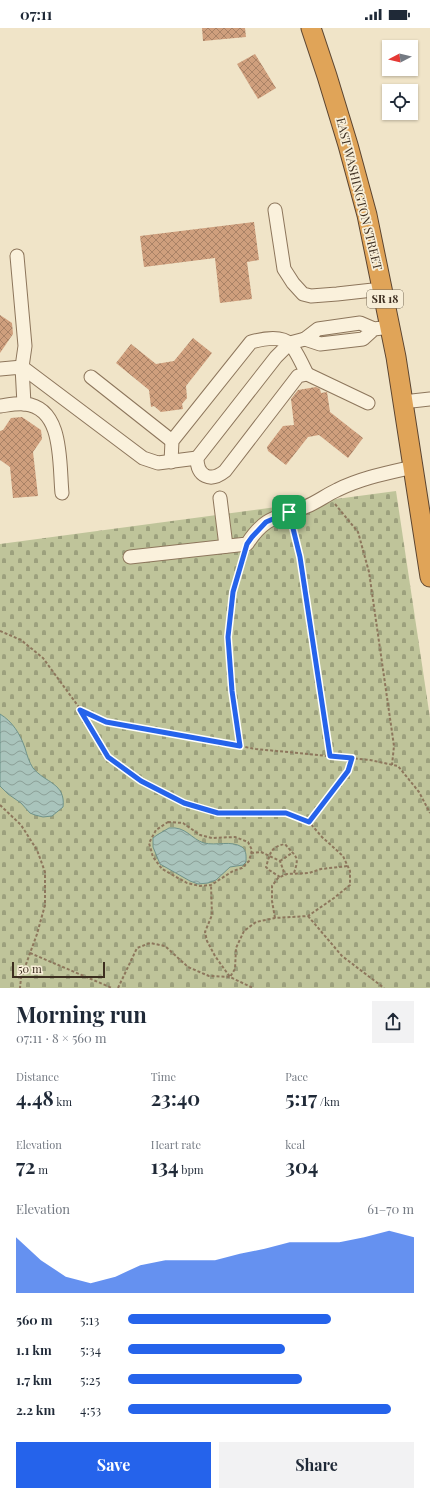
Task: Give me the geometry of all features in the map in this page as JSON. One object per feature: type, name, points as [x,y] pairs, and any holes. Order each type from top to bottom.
[{"type":"highway","name":"EAST WASHINGTON STREET","points":[[311,28],[348,145],[367,215],[382,289],[382,328],[403,402],[413,467],[424,492],[430,577]]},
{"type":"lane","points":[[275,210],[284,269],[293,283],[303,294],[311,296],[382,289]]},
{"type":"lane","points":[[17,256],[25,346],[22,367],[24,404]]},
{"type":"lane","points":[[307,374],[298,376],[225,471],[218,477],[209,477],[203,474],[197,466],[197,458],[276,356],[290,344],[305,339],[318,329],[360,323],[382,328]]},
{"type":"lane","points":[[171,462],[172,441],[251,342],[268,338],[280,340],[290,344],[307,374],[368,403]]},
{"type":"lane","points":[[0,369],[22,367],[143,458],[158,463],[197,458]]},
{"type":"lane","points":[[91,377],[172,441]]},
{"type":"lane","points":[[403,402],[430,399]]},
{"type":"lane","points":[[0,406],[24,404],[32,406],[43,412],[52,422],[56,433],[62,493]]},
{"type":"lane","points":[[130,556],[247,544],[266,522],[305,507],[337,489],[364,479],[413,467]]},
{"type":"lane","points":[[220,498],[226,546]]},
{"type":"path","points":[[327,495],[340,508],[358,532],[369,572],[394,746],[392,765]]},
{"type":"path","points":[[289,512],[300,557],[330,756]]},
{"type":"path","points":[[240,746],[232,691],[228,637],[233,592],[247,544]]},
{"type":"path","points":[[0,631],[21,640],[43,658],[80,710],[108,757],[141,781],[184,803],[218,813],[286,813],[309,822],[322,837],[343,856],[350,871],[350,885],[308,916],[275,918],[256,922],[244,931],[236,948],[235,969],[230,977]]},
{"type":"path","points":[[80,710],[106,722],[240,746],[370,760],[398,766],[419,792],[430,813]]},
{"type":"path","points":[[309,822],[348,771],[352,758]]},
{"type":"path","points":[[0,804],[21,825],[37,850],[45,872],[45,905],[37,934],[21,978],[20,988]]},
{"type":"path","points":[[168,822],[183,823],[200,835],[212,838],[235,837],[248,842],[252,850],[249,861],[242,868],[233,871],[211,885],[200,886],[187,883],[162,869],[153,857],[149,843],[156,830],[168,822]]},
{"type":"path","points":[[280,877],[266,867],[271,851],[278,845],[285,844],[296,856],[298,862],[294,874]]},
{"type":"path","points":[[251,853],[261,852],[280,861],[284,875]]},
{"type":"path","points":[[280,861],[293,853]]},
{"type":"path","points":[[275,918],[272,901],[272,886],[280,877],[284,875],[309,873],[321,869],[348,866]]},
{"type":"path","points":[[211,885],[212,915],[205,932],[207,941],[215,956],[230,977]]},
{"type":"path","points":[[308,916],[342,956],[384,988]]},
{"type":"path","points":[[118,988],[137,948],[150,943],[165,946],[188,967],[209,976],[230,977],[253,988]]},
{"type":"path","points":[[30,953],[112,988]]},
{"type":"green space","points":[[396,491],[430,718],[430,988],[0,988],[0,544]]},
{"type":"water","points":[[0,714],[9,721],[18,733],[33,768],[54,784],[61,793],[63,807],[52,816],[43,817],[30,813],[21,803],[0,786]]},
{"type":"water","points":[[169,828],[180,829],[204,843],[228,843],[238,845],[245,850],[246,862],[243,865],[230,867],[216,880],[208,883],[198,884],[190,881],[160,864],[153,847],[153,838]]},
{"type":"building","points":[[202,28],[245,28],[246,37],[203,41]]},
{"type":"building","points":[[255,54],[276,88],[258,99],[237,64]]},
{"type":"building","points":[[254,222],[259,260],[247,262],[252,299],[220,303],[215,258],[144,267],[140,236]]},
{"type":"building","points":[[0,315],[12,323],[13,334],[0,353]]},
{"type":"building","points":[[193,338],[212,353],[186,386],[187,398],[182,404],[183,409],[161,412],[154,406],[151,407],[149,390],[116,363],[131,344],[156,364],[174,361]]},
{"type":"building","points":[[316,387],[320,389],[321,393],[327,392],[330,412],[363,438],[348,458],[319,435],[308,437],[286,465],[268,451],[267,447],[283,426],[294,425],[291,399],[298,390]]},
{"type":"building","points":[[22,417],[41,430],[42,439],[33,452],[38,496],[13,498],[10,467],[0,460],[0,431],[3,430],[11,418]]},
{"type":"route","points":[[289,512],[300,557],[330,756],[352,758],[348,771],[309,822],[286,813],[218,813],[184,803],[141,781],[108,757],[80,710],[106,722],[240,746],[232,691],[228,637],[233,592],[247,544],[266,522],[289,512]]}]
